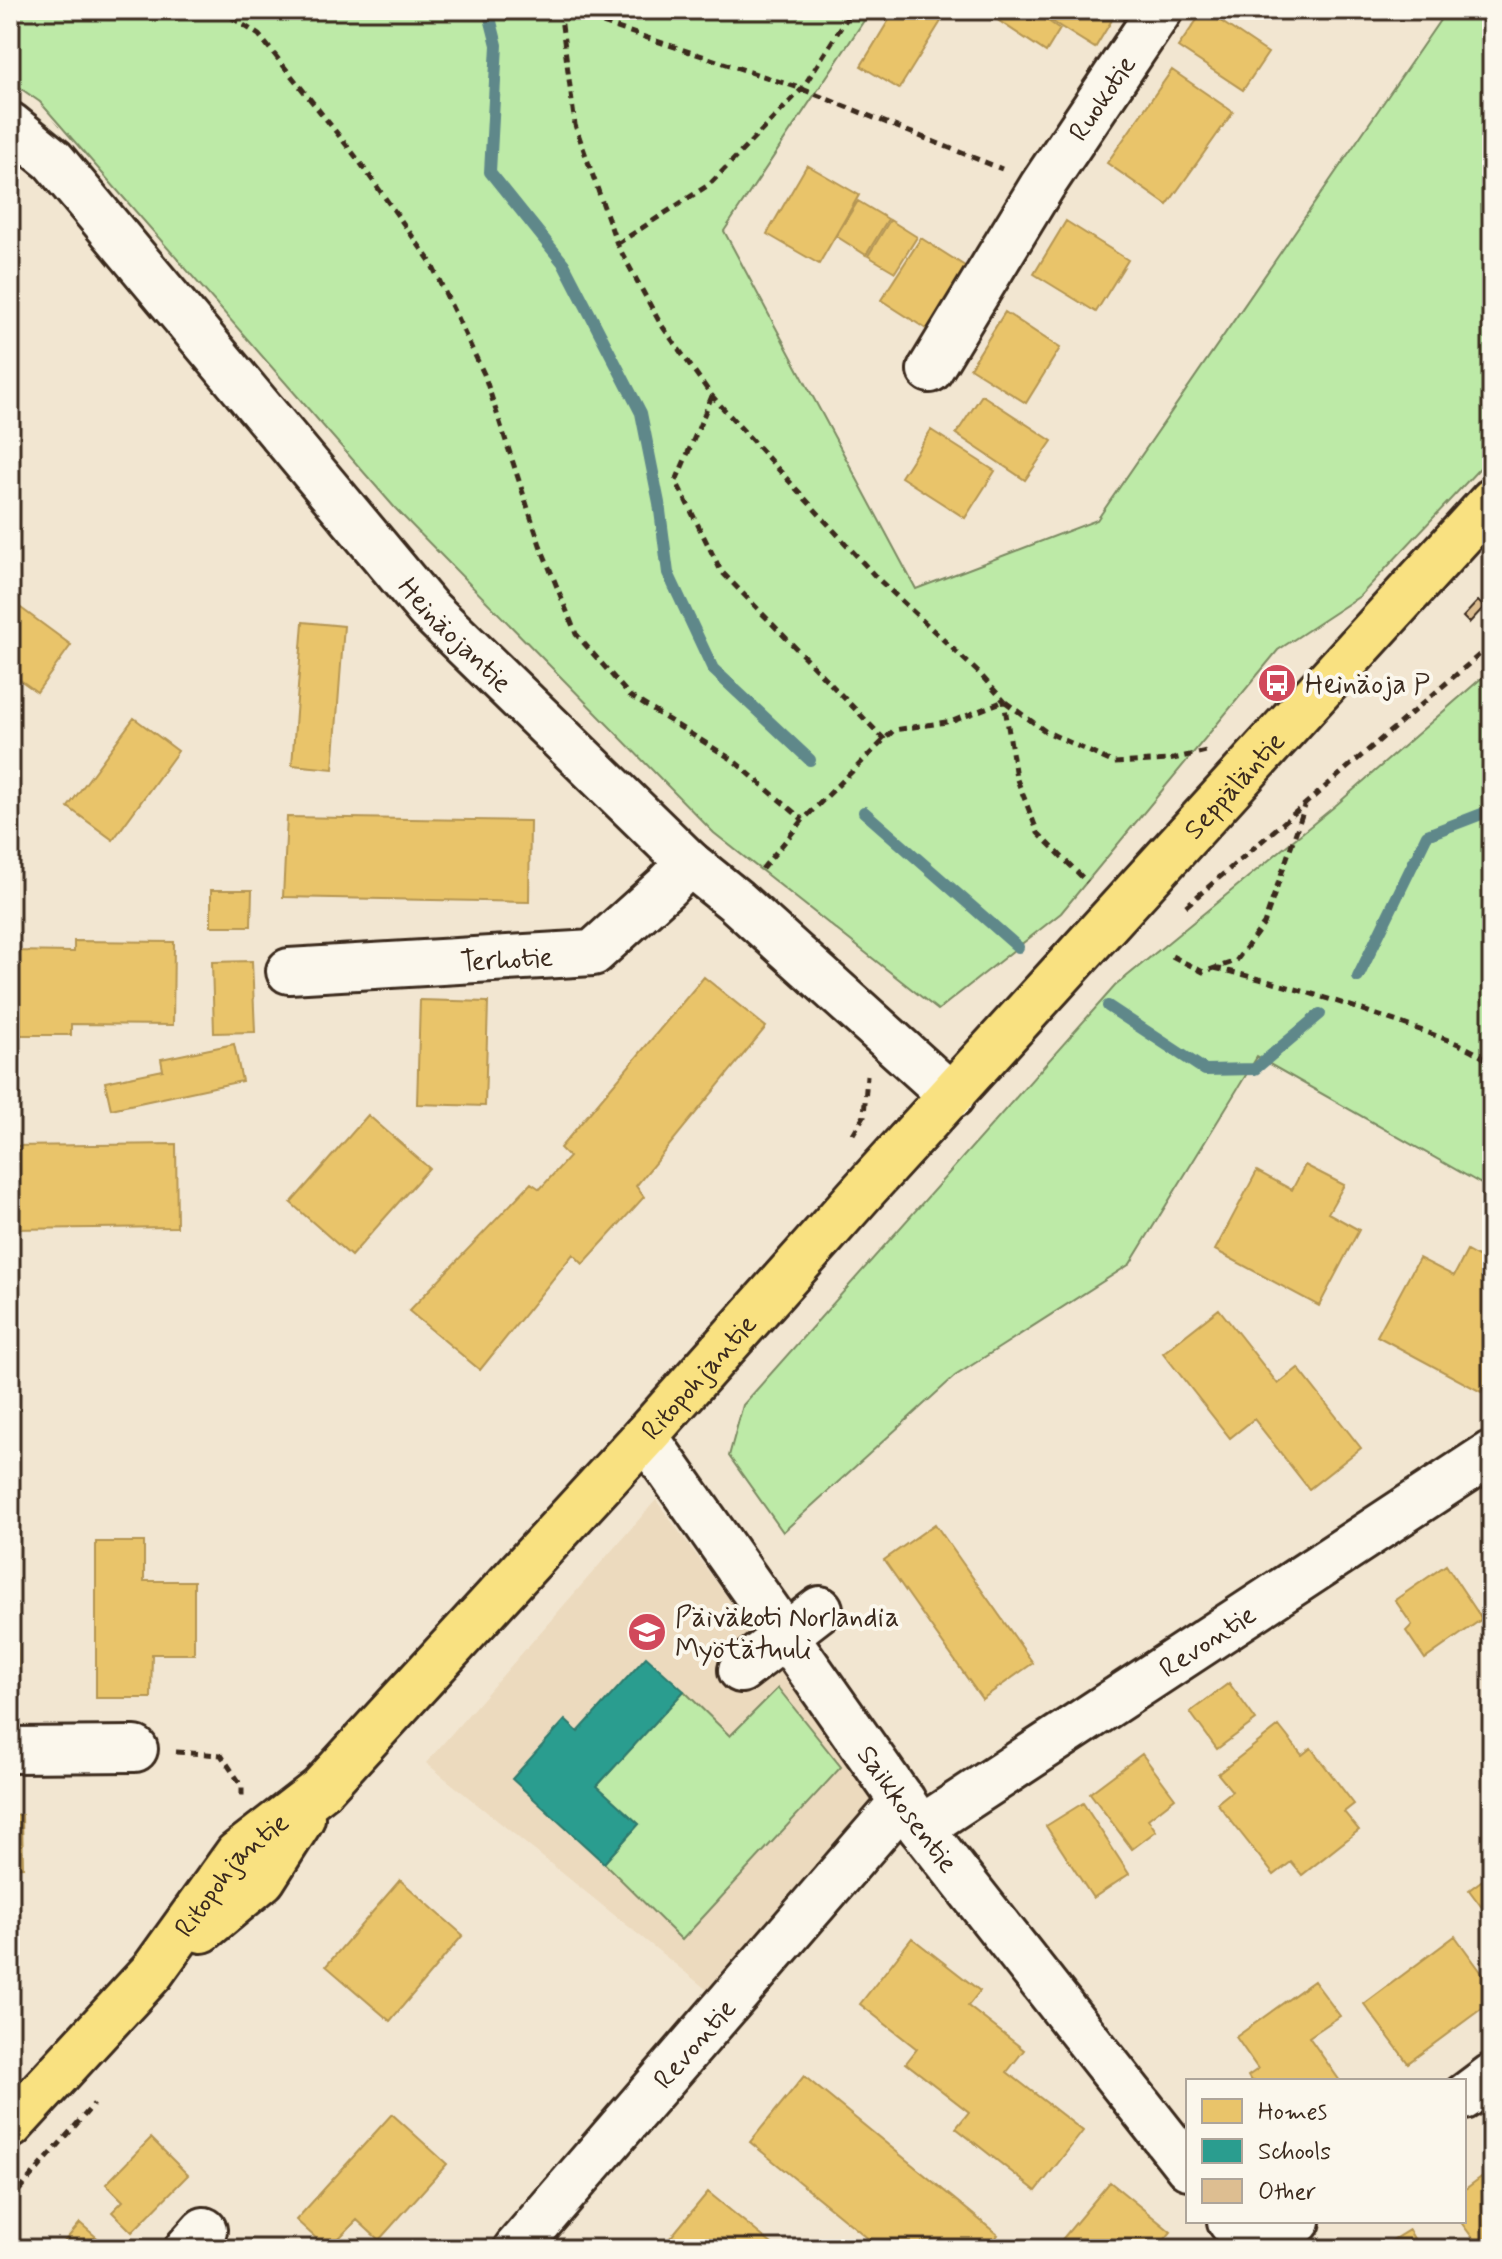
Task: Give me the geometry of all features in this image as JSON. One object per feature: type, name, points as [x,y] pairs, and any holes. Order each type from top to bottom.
[{"type":"main road","name":"Seppäläntie","points":[[1074,961],[1492,501]]},
{"type":"main road","name":"Ritopohjantie","points":[[10,2126],[152,1972],[237,1854],[321,1789],[1074,961]]},
{"type":"main road","name":"Ritopohjantie","points":[[152,1972],[263,1879],[321,1789]]},
{"type":"street","name":"Ruokotie","points":[[930,370],[1042,186],[1160,10]]},
{"type":"street","name":"Heinäojantie","points":[[10,125],[53,160],[428,609],[689,863],[736,901],[952,1096]]},
{"type":"street","name":"Terhotie","points":[[289,971],[593,953],[689,863]]},
{"type":"street","name":"Saikkosentie","points":[[645,1436],[804,1622],[912,1814],[1186,2164]]},
{"type":"street","name":"Revontie","points":[[516,2249],[912,1814],[1492,1453]]},
{"type":"street","points":[[741,1670],[804,1622]]},
{"type":"street","points":[[10,1750],[135,1749]]},
{"type":"street","points":[[1466,2096],[1492,2076]]},
{"type":"street","points":[[1232,2223],[1253,2249]]},
{"type":"street","points":[[1260,2249],[1295,2223]]},
{"type":"path","points":[[220,10],[259,35],[356,157],[430,261],[484,374],[540,545],[576,634],[630,696],[733,760],[803,820]]},
{"type":"path","points":[[1042,186],[802,89],[562,10],[575,125],[617,244],[660,323],[712,396],[875,576],[1004,701],[1045,731],[1114,763],[1169,760],[1210,750]]},
{"type":"path","points":[[617,244],[710,184],[802,89],[852,10]]},
{"type":"path","points":[[712,396],[676,481],[682,494],[721,571],[885,740]]},
{"type":"path","points":[[736,901],[803,820],[894,730],[953,721],[1004,701]]},
{"type":"path","points":[[1004,701],[1016,777],[1038,833],[1090,885]]},
{"type":"path","points":[[1172,956],[1203,972],[1236,961],[1264,924],[1305,805]]},
{"type":"path","points":[[1214,968],[1288,985],[1373,1013],[1475,1050],[1492,1064]]},
{"type":"path","points":[[135,1749],[221,1755],[242,1786],[241,1810],[222,1840],[237,1854]]},
{"type":"shaded area","name":"Päiväkoti Norlandia Myötätuuli","points":[[656,1500],[889,1817],[727,2006],[426,1763]]},
{"type":"green space","points":[[10,10],[871,10],[724,231],[916,589],[1097,520],[1447,10],[1492,10],[1492,455],[1360,596],[1278,650],[1061,913],[938,1010],[714,833],[395,508],[40,102],[10,81]]},
{"type":"green space","points":[[1492,669],[1492,1190],[1257,1057],[1130,1264],[955,1376],[783,1532],[729,1456],[743,1405],[1115,986],[1335,806]]},
{"type":"green space","points":[[778,1688],[841,1767],[682,1940],[604,1863],[639,1824],[597,1786],[684,1691],[730,1736]]},
{"type":"building: Homes","points":[[895,10],[948,10],[899,89],[861,66]]},
{"type":"building: Homes","points":[[989,10],[1031,10],[1060,29],[1046,52],[987,13]]},
{"type":"building: Homes","points":[[1050,10],[1118,10],[1095,48],[1045,17]]},
{"type":"building: Homes","points":[[1204,10],[1268,53],[1243,90],[1178,47]]},
{"type":"building: Homes","points":[[1172,70],[1233,112],[1167,205],[1107,163]]},
{"type":"building: Homes","points":[[807,165],[859,195],[819,264],[767,234]]},
{"type":"building: Homes","points":[[858,201],[888,219],[866,255],[836,236]]},
{"type":"building: Homes","points":[[890,220],[917,237],[895,272],[868,256]]},
{"type":"building: Homes","points":[[1066,221],[1128,260],[1096,312],[1034,274]]},
{"type":"building: Homes","points":[[921,238],[968,268],[928,330],[881,300]]},
{"type":"building: Homes","points":[[1005,312],[1060,348],[1026,403],[970,368]]},
{"type":"building: Homes","points":[[982,395],[1052,441],[1025,480],[956,434]]},
{"type":"building: Homes","points":[[931,430],[995,471],[965,518],[901,477]]},
{"type":"building: Homes","points":[[10,600],[71,645],[37,692],[13,675],[10,679]]},
{"type":"building: Homes","points":[[303,622],[344,626],[333,769],[292,765]]},
{"type":"building: Homes","points":[[134,718],[178,751],[113,840],[68,807]]},
{"type":"building: Homes","points":[[287,817],[530,821],[529,902],[283,897]]},
{"type":"building: Homes","points":[[211,890],[252,890],[251,926],[211,926]]},
{"type":"building: Homes","points":[[74,941],[174,942],[173,1025],[71,1024],[71,1035],[10,1035],[10,951],[74,952]]},
{"type":"building: Homes","points":[[252,961],[255,1032],[214,1033],[212,962]]},
{"type":"building: Homes","points":[[704,977],[766,1027],[636,1186],[644,1197],[583,1264],[573,1254],[480,1370],[409,1311],[531,1183],[540,1189],[569,1157],[560,1148]]},
{"type":"building: Homes","points":[[420,1000],[488,1002],[485,1106],[417,1104]]},
{"type":"building: Homes","points":[[234,1044],[242,1081],[111,1109],[105,1082],[163,1070],[161,1059]]},
{"type":"building: Homes","points":[[368,1115],[429,1168],[351,1256],[291,1203]]},
{"type":"building: Homes","points":[[176,1144],[177,1227],[10,1229],[10,1146]]},
{"type":"building: Homes","points":[[1305,1165],[1344,1185],[1328,1213],[1359,1230],[1319,1306],[1215,1250],[1257,1171],[1292,1190]]},
{"type":"building: Homes","points":[[1467,1251],[1492,1265],[1492,1371],[1481,1392],[1377,1336],[1419,1258],[1454,1276]]},
{"type":"building: Homes","points":[[1219,1309],[1278,1384],[1298,1368],[1361,1448],[1309,1489],[1254,1419],[1230,1438],[1163,1353]]},
{"type":"building: Homes","points":[[935,1524],[1033,1663],[982,1699],[884,1560]]},
{"type":"building: Homes","points":[[96,1542],[144,1542],[144,1581],[194,1581],[194,1654],[152,1654],[151,1698],[96,1698]]},
{"type":"building: Homes","points":[[1446,1565],[1482,1619],[1425,1659],[1406,1631],[1412,1625],[1395,1600]]},
{"type":"building: Homes","points":[[10,1607],[17,1607],[18,1670],[10,1670]]},
{"type":"building: Homes","points":[[1229,1683],[1256,1720],[1217,1749],[1190,1712]]},
{"type":"building: Homes","points":[[1279,1726],[1302,1755],[1311,1748],[1354,1804],[1344,1812],[1359,1830],[1302,1875],[1291,1862],[1274,1875],[1217,1803],[1232,1791],[1218,1774]]},
{"type":"building: Homes","points":[[1142,1754],[1175,1798],[1148,1819],[1156,1831],[1132,1849],[1090,1793]]},
{"type":"building: Homes","points":[[1083,1803],[1129,1874],[1093,1898],[1046,1826]]},
{"type":"building: Homes","points":[[10,1815],[22,1815],[23,1867],[10,1868]]},
{"type":"building: Homes","points":[[1492,1873],[1492,1921],[1469,1890]]},
{"type":"building: Homes","points":[[400,1880],[463,1935],[390,2021],[326,1966]]},
{"type":"building: Homes","points":[[1455,1936],[1492,1987],[1492,2001],[1408,2063],[1364,2004]]},
{"type":"building: Homes","points":[[912,1938],[980,1991],[968,2006],[1024,2050],[1007,2072],[1083,2131],[1036,2191],[956,2128],[969,2112],[906,2063],[917,2049],[860,2004]]},
{"type":"building: Homes","points":[[1314,1981],[1340,2016],[1309,2037],[1339,2079],[1250,2079],[1248,2076],[1258,2069],[1236,2037]]},
{"type":"building: Homes","points":[[804,2076],[998,2235],[986,2249],[881,2249],[750,2142]]},
{"type":"building: Homes","points":[[392,2114],[447,2164],[379,2240],[357,2220],[328,2249],[296,2220]]},
{"type":"building: Homes","points":[[151,2138],[188,2175],[132,2232],[112,2212],[123,2201],[106,2184]]},
{"type":"building: Homes","points":[[1492,2169],[1492,2249],[1481,2249],[1462,2223],[1466,2223],[1466,2188]]},
{"type":"building: Homes","points":[[1110,2182],[1171,2232],[1157,2249],[1054,2249]]},
{"type":"building: Homes","points":[[708,2192],[778,2249],[661,2249]]},
{"type":"building: Homes","points":[[80,2223],[110,2249],[58,2249]]},
{"type":"building: Homes","points":[[1409,2230],[1420,2249],[1378,2249]]},
{"type":"building: Schools","points":[[646,1657],[684,1691],[597,1786],[639,1824],[604,1863],[512,1779],[565,1720],[578,1732]]},
{"type":"building: Other","points":[[1478,601],[1484,607],[1469,623],[1463,617]]},
{"type":"waterway","points":[[488,10],[497,45],[490,172],[564,264],[641,413],[659,503],[668,573],[713,669],[810,760]]},
{"type":"waterway","points":[[1358,977],[1427,835],[1492,810]]},
{"type":"waterway","points":[[864,812],[1018,947]]},
{"type":"waterway","points":[[1108,1006],[1205,1070],[1255,1069],[1320,1014]]},
{"type":"place","name":"Heinäoja P","points":[[1277,683]]},
{"type":"place","name":"Päiväkoti Norlandia Myötätuuli","points":[[647,1632]]}]
